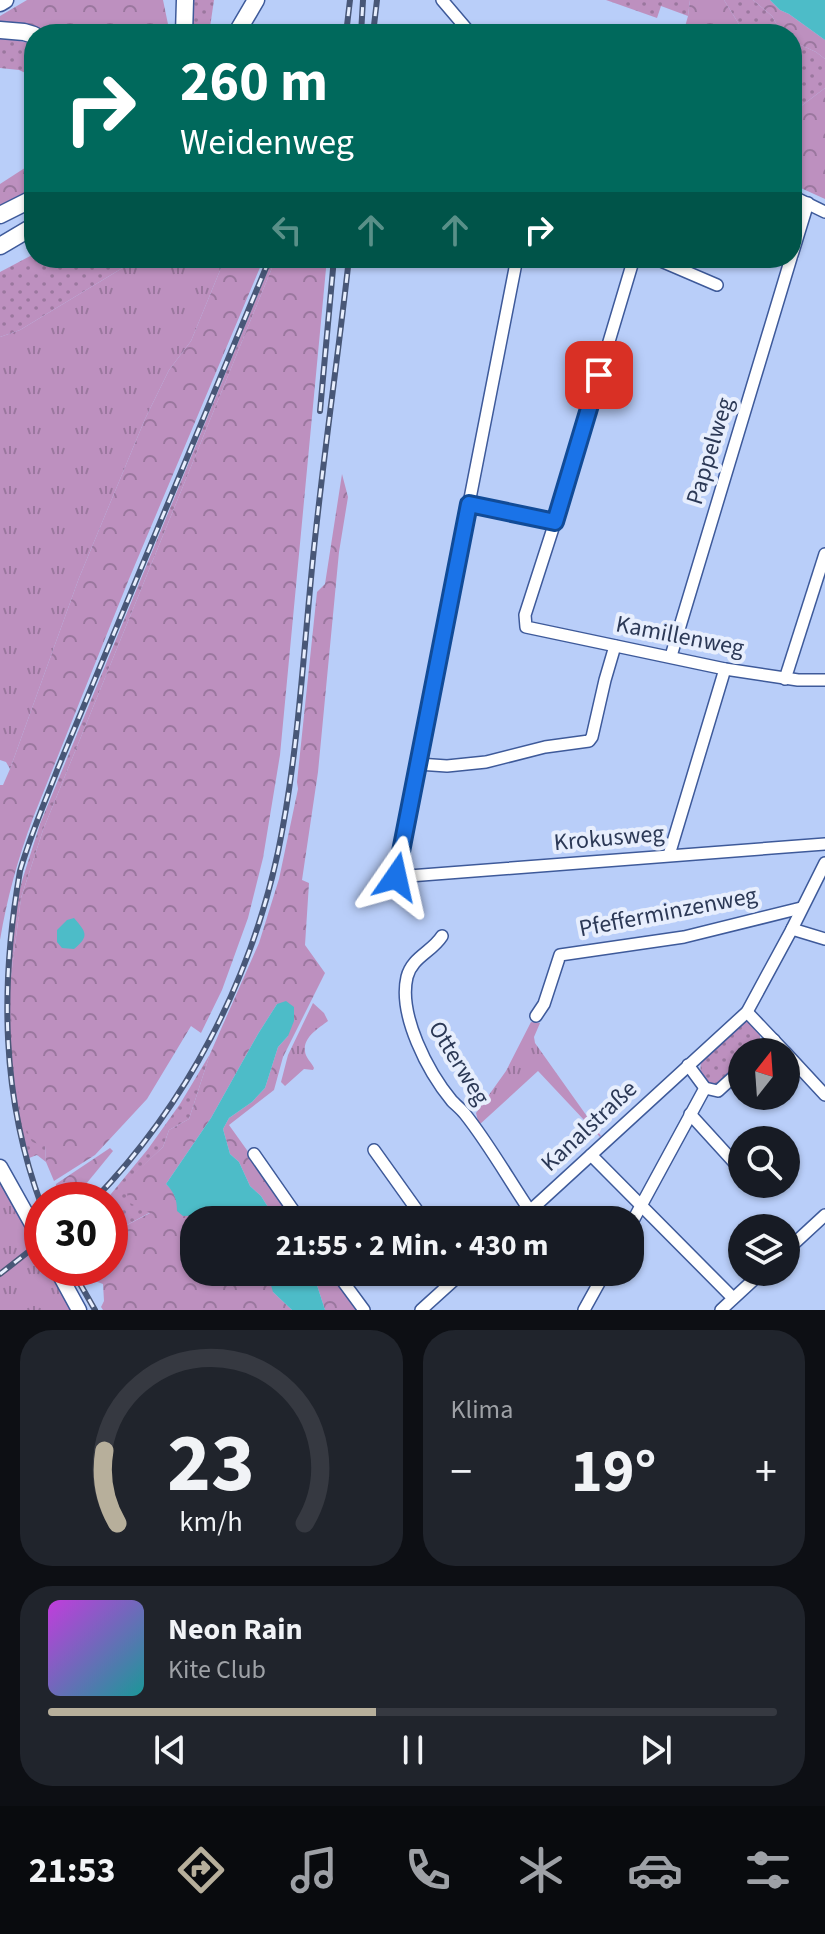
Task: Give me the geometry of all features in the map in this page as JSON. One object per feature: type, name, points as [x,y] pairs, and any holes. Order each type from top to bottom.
[{"type":"highway","points":[[0,3],[5,0]]},
{"type":"highway","points":[[184,24],[185,0]]},
{"type":"highway","points":[[240,24],[247,0]]},
{"type":"highway","points":[[242,24],[256,0]]},
{"type":"highway","points":[[0,30],[24,32]]},
{"type":"highway","points":[[0,215],[24,203]]},
{"type":"highway","points":[[0,246],[24,232]]},
{"type":"main road","points":[[0,1152],[24,1202]]},
{"type":"main road","points":[[0,1167],[24,1209]]},
{"type":"main road","points":[[66,1286],[79,1310]]},
{"type":"street","points":[[442,0],[462,24]]},
{"type":"street","points":[[802,200],[825,212]]},
{"type":"street","name":"Pappelweg","points":[[802,223],[808,203]]},
{"type":"street","points":[[515,268],[418,764],[447,766],[486,762],[545,747],[589,741],[615,646]]},
{"type":"street","points":[[469,504],[555,522],[631,268]]},
{"type":"street","points":[[677,268],[717,285]]},
{"type":"street","name":"Pappelweg","points":[[671,656],[788,268]]},
{"type":"street","name":"Kamillenweg","points":[[555,522],[525,615],[526,627],[725,669],[785,679],[825,680]]},
{"type":"street","points":[[785,679],[825,554]]},
{"type":"street","points":[[669,855],[725,669]]},
{"type":"street","name":"Krokusweg","points":[[418,764],[396,877],[825,844]]},
{"type":"street","points":[[772,1038],[747,1012],[825,863]]},
{"type":"street","name":"Pfefferminzenweg","points":[[536,1016],[544,1004],[560,955],[684,937],[801,908]]},
{"type":"street","points":[[792,929],[825,939]]},
{"type":"street","name":"Otterweg","points":[[442,936],[417,959],[409,971],[405,993],[409,1024],[422,1055],[450,1099],[465,1114],[527,1206]]},
{"type":"street","name":"Kanalstraße","points":[[535,1206],[747,1012]]},
{"type":"street","points":[[688,1065],[705,1088],[718,1091],[728,1082]]},
{"type":"street","points":[[800,1067],[825,1095]]},
{"type":"street","points":[[591,1155],[641,1206],[705,1088]]},
{"type":"street","points":[[690,1114],[728,1156]]},
{"type":"street","points":[[374,1150],[414,1206]]},
{"type":"street","points":[[254,1154],[290,1206]]},
{"type":"street","points":[[644,1209],[733,1298]]},
{"type":"street","points":[[800,1238],[825,1215]]},
{"type":"street","points":[[346,1286],[364,1310]]},
{"type":"street","points":[[421,1310],[448,1286]]},
{"type":"street","points":[[584,1310],[597,1286]]},
{"type":"street","points":[[721,1310],[746,1286]]},
{"type":"green space","points":[[27,0],[163,0],[168,24],[24,25],[0,22],[0,16]]},
{"type":"green space","points":[[190,0],[214,0],[210,24],[189,24]]},
{"type":"green space","points":[[606,0],[690,0],[688,16],[661,6],[657,18]]},
{"type":"green space","points":[[690,0],[724,0],[739,24],[686,24]]},
{"type":"green space","points":[[724,0],[753,0],[772,16],[776,24],[739,24]]},
{"type":"green space","points":[[753,0],[770,0],[825,40],[825,59],[802,46],[802,24],[776,24],[772,16]]},
{"type":"green space","points":[[0,39],[24,42],[24,72],[0,68]]},
{"type":"green space","points":[[802,46],[825,59],[825,88],[802,105]]},
{"type":"green space","points":[[825,88],[825,199],[802,189],[802,105]]},
{"type":"green space","points":[[24,168],[24,194],[0,207],[0,184]]},
{"type":"green space","points":[[24,259],[24,268],[122,268],[20,330],[0,337],[0,272]]},
{"type":"green space","points":[[122,268],[221,268],[191,341],[169,370],[145,419],[79,578],[10,769],[6,762],[0,760],[0,337],[20,330]]},
{"type":"green space","points":[[221,268],[260,268],[33,818],[22,848],[0,940],[0,785],[3,785],[10,769],[79,578],[145,419],[169,370],[191,341]]},
{"type":"green space","points":[[269,268],[272,268],[43,830],[21,898],[10,984],[46,1162],[37,1155],[29,1158],[21,1128],[10,1068],[7,1006],[7,974],[14,913],[40,824]]},
{"type":"green space","points":[[272,268],[326,268],[280,755],[263,858],[248,918],[222,990],[201,1033],[191,1026],[147,1099],[95,1155],[54,1181],[46,1162],[45,1146],[32,1142],[21,1116],[12,1038],[10,984],[21,898],[43,830]]},
{"type":"green space","points":[[342,474],[348,497],[339,552],[318,772],[302,880],[309,883],[305,945],[325,973],[283,1057],[274,1090],[229,1125],[287,1206],[267,1206],[250,1186],[239,1162],[230,1154],[223,1129],[229,1118],[252,1102],[265,1088],[278,1047],[288,1036],[277,1004],[211,1118],[166,1184],[177,1201],[188,1206],[180,1206],[180,1286],[278,1286],[273,1292],[292,1310],[103,1310],[103,1286],[128,1286],[128,1225],[150,1213],[128,1202],[126,1181],[163,1147],[169,1130],[189,1119],[210,1054],[259,943],[279,879],[298,789],[317,592],[325,584]]},
{"type":"green space","points":[[313,1003],[328,1021],[306,1041],[306,1055],[314,1068],[304,1069],[285,1086],[281,1082],[288,1055]]},
{"type":"green space","points":[[746,1020],[758,1029],[760,1038],[728,1038],[728,1078],[720,1084],[710,1085],[705,1081],[701,1062]]},
{"type":"green space","points":[[531,1022],[540,1023],[534,1037],[535,1043],[600,1137],[538,1071],[479,1125],[476,1113],[506,1071]]},
{"type":"green space","points":[[210,1054],[189,1119],[169,1130],[163,1147],[128,1182],[121,1182],[148,1149]]},
{"type":"green space","points":[[110,1148],[113,1151],[88,1182],[59,1182]]},
{"type":"green space","points":[[0,1175],[24,1219],[24,1286],[59,1286],[70,1310],[0,1310]]},
{"type":"green space","points":[[128,1182],[151,1212],[128,1224]]},
{"type":"green space","points":[[317,1286],[343,1286],[360,1310],[325,1310]]},
{"type":"shaded area","points":[[770,0],[825,0],[825,40],[780,10]]},
{"type":"shaded area","points":[[74,918],[84,937],[74,949],[62,948],[57,942],[57,930],[67,920]]},
{"type":"shaded area","points":[[286,1001],[294,1007],[294,1021],[288,1036],[278,1047],[265,1088],[252,1102],[229,1118],[223,1129],[230,1154],[239,1162],[250,1186],[267,1206],[180,1206],[180,1214],[166,1184],[211,1118],[277,1004]]},
{"type":"shaded area","points":[[271,1286],[317,1286],[325,1310],[292,1310],[273,1292]]},
{"type":"railway","points":[[347,24],[350,0]]},
{"type":"railway","points":[[362,24],[363,0]]},
{"type":"railway","points":[[374,24],[377,0]]},
{"type":"railway","points":[[33,1182],[18,1124],[8,1041],[9,957],[20,871],[58,768],[266,268]]},
{"type":"railway","points":[[320,411],[333,268]]},
{"type":"railway","points":[[110,1182],[158,1123],[210,1039],[251,948],[266,900],[278,852],[290,779],[348,268]]},
{"type":"railway","points":[[0,1274],[24,1255]]},
{"type":"railway","points":[[81,1286],[95,1310]]},
{"type":"route","points":[[396,877],[469,504],[555,522],[599,375]]}]
